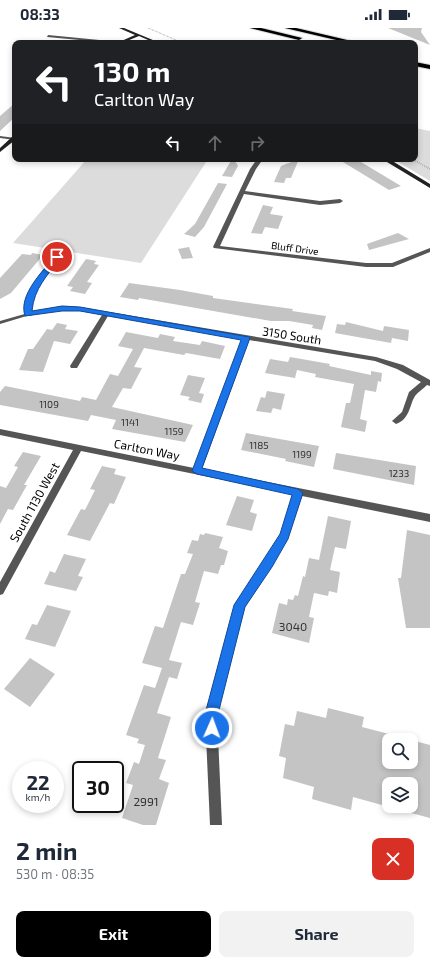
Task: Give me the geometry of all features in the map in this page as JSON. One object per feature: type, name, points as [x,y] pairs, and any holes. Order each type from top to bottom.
[{"type":"highway","points":[[253,28],[305,40]]},
{"type":"highway","points":[[288,28],[343,40]]},
{"type":"highway","points":[[418,65],[430,67]]},
{"type":"main road","points":[[121,28],[140,34]]},
{"type":"main road","points":[[131,28],[152,40]]},
{"type":"main road","points":[[127,40],[140,34]]},
{"type":"main road","points":[[0,151],[12,140]]},
{"type":"main road","points":[[390,162],[430,186]]},
{"type":"street","points":[[0,137],[12,138]]},
{"type":"street","name":"Bluff Drive","points":[[258,162],[253,169],[216,246],[366,265],[393,265],[430,250]]},
{"type":"street","points":[[242,192],[320,203],[340,201]]},
{"type":"street","points":[[28,314],[29,298],[33,290],[57,257]]},
{"type":"street","name":"3150 South","points":[[28,314],[62,308],[80,309],[106,315],[376,359],[400,367],[428,382]]},
{"type":"street","points":[[74,366],[106,315]]},
{"type":"street","points":[[197,471],[246,338]]},
{"type":"street","points":[[396,421],[405,413],[412,394],[428,382]]},
{"type":"street","name":"Carlton Way","points":[[0,432],[197,471],[298,493],[430,518]]},
{"type":"street","name":"South 1130 West","points":[[0,590],[79,447]]},
{"type":"street","points":[[216,825],[211,714],[240,605],[285,536],[298,493]]},
{"type":"lane","points":[[48,36],[89,40]]},
{"type":"lane","points":[[0,323],[28,314]]},
{"type":"path","points":[[148,28],[176,40]]},
{"type":"path","points":[[417,162],[430,169]]},
{"type":"shaded area","points":[[418,129],[430,131],[430,181],[398,162],[418,162]]},
{"type":"shaded area","points":[[84,162],[206,162],[141,263],[13,243]]},
{"type":"building","points":[[388,28],[422,28],[421,32],[430,45]]},
{"type":"building","points":[[12,106],[12,120],[0,131],[0,116]]},
{"type":"building","points":[[230,162],[236,162],[238,166],[232,177],[222,176]]},
{"type":"building","points":[[291,162],[298,162],[291,178],[286,178],[284,183],[274,182],[281,166]]},
{"type":"building","points":[[343,162],[361,162],[401,186],[389,190]]},
{"type":"building","points":[[218,183],[227,184],[204,227],[195,237],[184,234],[195,224]]},
{"type":"building","points":[[263,205],[273,207],[270,214],[283,216],[278,229],[265,227],[262,234],[251,233]]},
{"type":"building","points":[[398,233],[409,239],[369,250],[367,244]]},
{"type":"building","points":[[189,247],[193,258],[182,259],[178,249]]},
{"type":"building","points":[[32,253],[43,255],[11,293],[0,299],[0,278],[22,254],[31,255]]},
{"type":"building","points":[[86,259],[96,261],[94,264],[99,265],[87,282],[92,283],[85,294],[70,291],[73,287],[67,286]]},
{"type":"building","points":[[129,283],[180,290],[213,296],[213,298],[293,309],[292,311],[326,316],[322,330],[312,328],[313,325],[289,321],[271,321],[139,298],[138,300],[120,297]]},
{"type":"building","points":[[346,322],[383,331],[384,326],[409,330],[408,341],[392,338],[391,343],[335,333],[337,324],[345,325]]},
{"type":"building","points":[[57,323],[67,325],[65,329],[78,331],[70,344],[54,341],[43,372],[19,370],[28,349],[33,349],[47,329],[52,330]]},
{"type":"building","points":[[126,332],[158,338],[160,334],[175,337],[173,341],[200,345],[202,341],[225,346],[220,359],[144,348],[134,367],[142,368],[131,389],[123,388],[112,407],[193,425],[185,442],[112,429],[116,420],[91,415],[88,421],[0,405],[0,392],[5,386],[80,401],[82,397],[96,400],[110,374],[118,376],[133,349],[118,346]]},
{"type":"building","points":[[290,357],[330,364],[329,366],[371,375],[371,371],[382,373],[381,382],[378,381],[376,392],[365,390],[360,419],[367,421],[365,432],[341,427],[346,403],[350,403],[354,384],[315,377],[316,374],[297,370],[295,378],[265,373],[270,359],[288,362]]},
{"type":"building","points":[[188,375],[205,378],[199,393],[204,394],[201,403],[188,400],[190,397],[180,395]]},
{"type":"building","points":[[267,391],[285,394],[281,410],[273,408],[271,413],[256,411],[261,397],[265,398]]},
{"type":"building","points":[[246,433],[319,446],[314,467],[285,461],[286,459],[241,450]]},
{"type":"building","points":[[23,452],[41,456],[24,485],[27,485],[13,510],[8,509],[0,524],[0,486],[6,488],[18,467],[14,466]]},
{"type":"building","points":[[336,453],[416,466],[414,485],[333,469]]},
{"type":"building","points":[[102,466],[116,469],[114,474],[126,477],[114,504],[110,503],[90,541],[67,535],[81,509],[85,510],[95,490],[90,489]]},
{"type":"building","points":[[237,496],[254,500],[250,512],[257,514],[252,531],[226,525]]},
{"type":"building","points":[[328,516],[351,521],[346,549],[335,547],[330,570],[340,572],[337,593],[329,591],[328,596],[314,593],[309,617],[314,618],[309,643],[272,633],[279,603],[287,605],[288,599],[293,600],[295,595],[298,596],[303,576],[305,577],[309,558],[319,560]]},
{"type":"building","points":[[407,530],[430,535],[430,628],[406,628],[398,578],[401,578]]},
{"type":"building","points":[[205,533],[223,537],[219,548],[228,551],[224,565],[221,565],[218,574],[204,571],[195,602],[200,603],[193,625],[181,622],[169,660],[182,663],[177,679],[169,677],[157,713],[171,717],[158,758],[166,760],[159,779],[169,783],[156,825],[143,825],[122,818],[133,785],[126,783],[134,762],[139,764],[145,745],[137,743],[139,739],[126,735],[144,685],[155,688],[162,668],[142,663],[155,626],[163,628],[181,574],[185,574],[193,554],[187,553],[192,540],[198,541],[200,534],[204,535]]},
{"type":"building","points":[[64,554],[86,559],[78,576],[83,577],[76,591],[44,584],[50,571],[55,573]]},
{"type":"building","points":[[47,605],[71,611],[55,647],[25,639],[32,624],[37,625]]},
{"type":"building","points":[[30,658],[55,674],[30,707],[4,689]]},
{"type":"building","points":[[328,708],[364,717],[362,727],[385,733],[382,733],[382,769],[418,769],[418,742],[430,745],[430,818],[411,813],[418,813],[418,777],[382,777],[382,805],[353,797],[351,810],[312,799],[314,787],[283,778],[286,758],[279,756],[285,724],[294,726],[297,711],[326,718]]},
{"type":"route","points":[[57,257],[33,290],[29,298],[28,314],[62,308],[80,309],[106,315],[246,338],[197,471],[298,493],[285,536],[240,605],[211,714],[212,728]]}]
